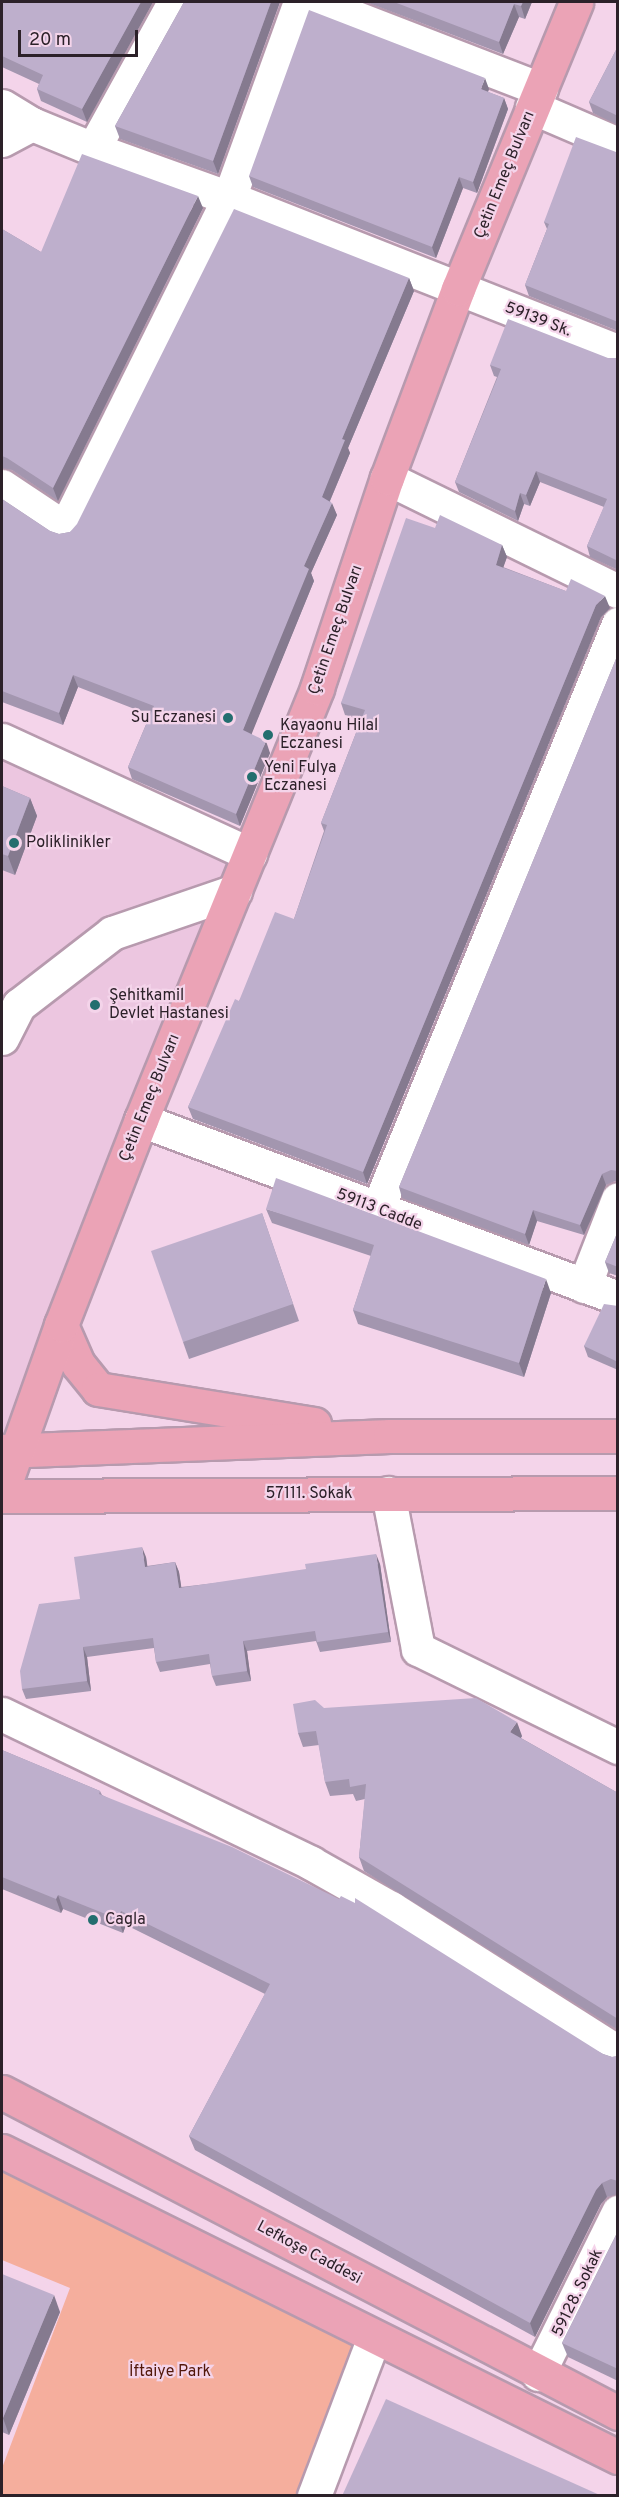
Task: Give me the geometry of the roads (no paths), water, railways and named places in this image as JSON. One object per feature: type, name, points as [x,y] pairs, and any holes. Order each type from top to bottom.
[{"type":"main road","name":"Çetin Emeç Bulvarı","points":[[2,1494],[9,1451],[317,688],[387,478],[458,289],[576,2]]},
{"type":"main road","points":[[61,1325],[78,1364],[98,1389],[390,1436]]},
{"type":"main road","points":[[9,1451],[390,1436],[618,1436]]},
{"type":"main road","name":"57111. Sokak","points":[[2,1494],[618,1493]]},
{"type":"main road","name":"Lefkoşe Caddesi","points":[[2,2092],[538,2374],[618,2413]]},
{"type":"main road","points":[[2,2151],[618,2457]]},
{"type":"street","points":[[93,149],[174,2]]},
{"type":"street","points":[[2,486],[65,528],[229,198],[300,2]]},
{"type":"street","points":[[315,2],[537,98],[618,144]]},
{"type":"street","name":"59139 Sk.","points":[[2,106],[32,124],[93,149],[229,198],[618,351]]},
{"type":"street","points":[[2,140],[32,124]]},
{"type":"street","points":[[387,478],[618,591]]},
{"type":"street","points":[[377,1210],[618,624]]},
{"type":"street","points":[[2,740],[250,854]]},
{"type":"street","points":[[2,1038],[19,1005],[112,933],[235,891]]},
{"type":"street","name":"59113 Cadde","points":[[141,1120],[377,1210],[618,1298]]},
{"type":"street","points":[[584,1286],[618,1198]]},
{"type":"street","points":[[388,1493],[418,1649],[618,1747]]},
{"type":"street","points":[[2,1714],[331,1875],[391,1908],[618,2052]]},
{"type":"street","name":"59128. Sokak","points":[[538,2374],[618,2212]]},
{"type":"street","points":[[315,2496],[374,2337]]},
{"type":"place","name":"Su Eczanesi","points":[[228,718]]},
{"type":"place","name":"Kayaonu Hilal Eczanesi","points":[[268,735]]},
{"type":"place","name":"Yeni Fulya Eczanesi","points":[[252,777]]},
{"type":"place","name":"Poliklinikler","points":[[14,843]]},
{"type":"place","name":"Şehitkamil Devlet Hastanesi","points":[[95,1005]]},
{"type":"place","name":"Cagla","points":[[93,1920]]},
{"type":"park label","name":"İftaiye Park","points":[[170,2372]]}]
